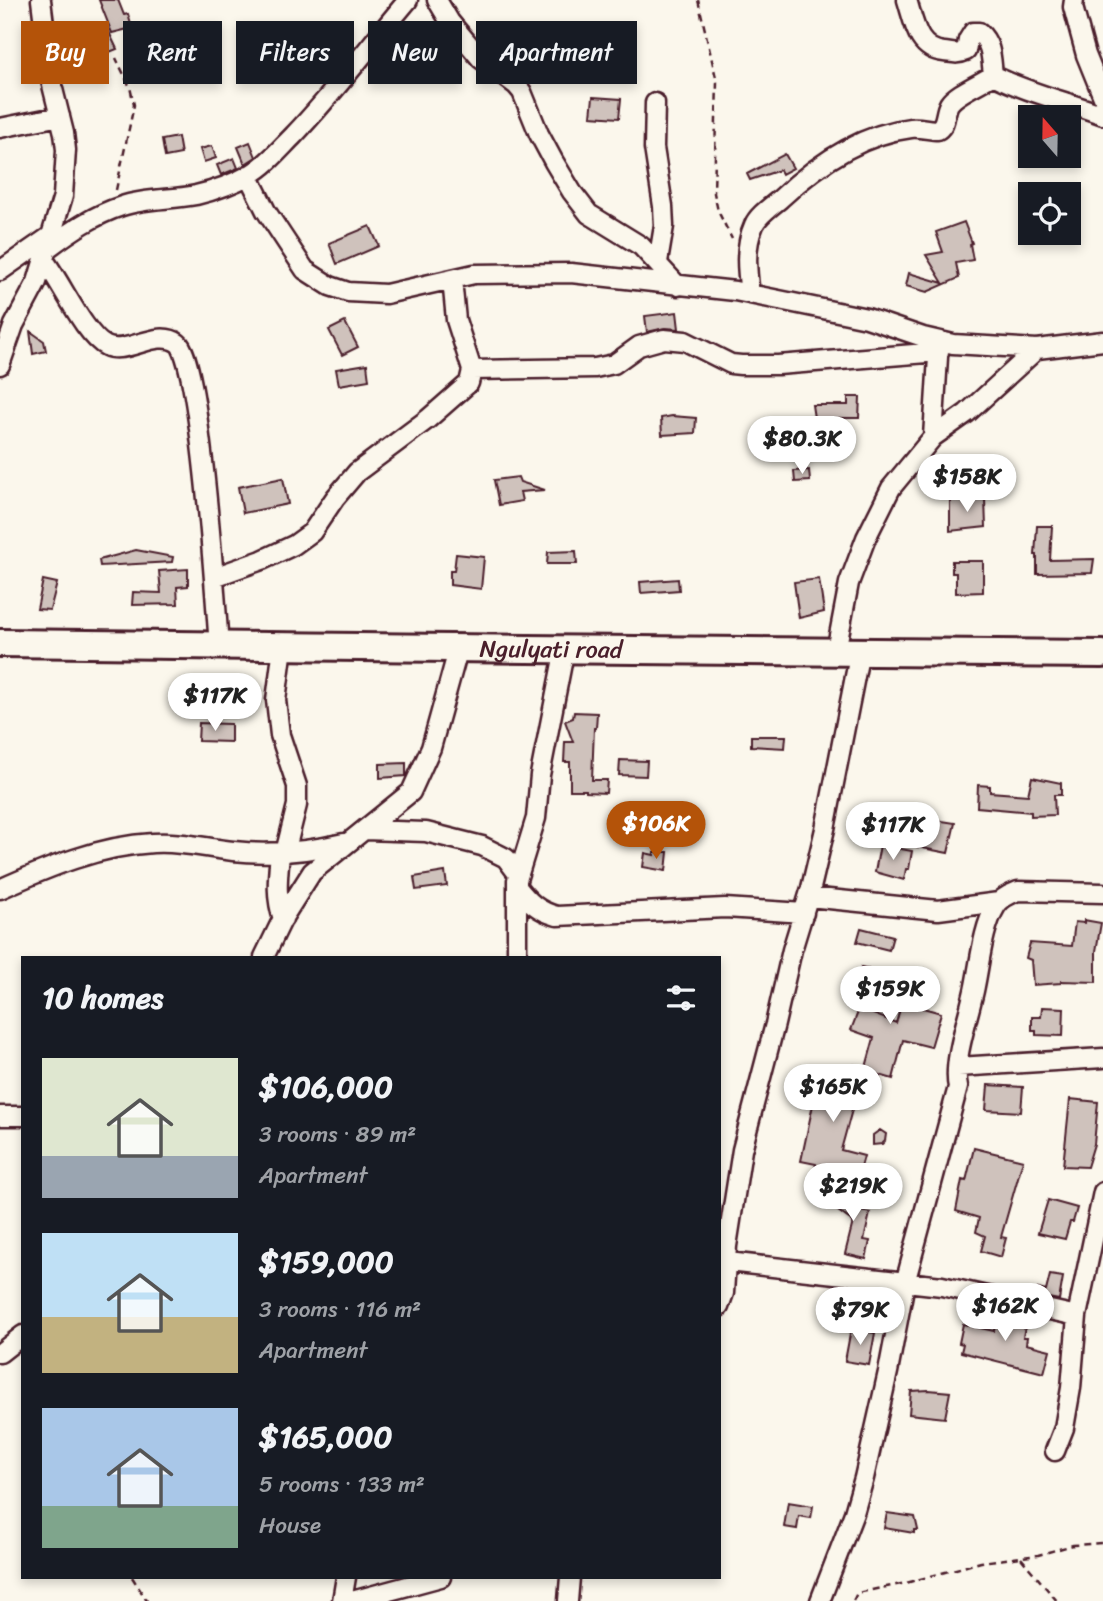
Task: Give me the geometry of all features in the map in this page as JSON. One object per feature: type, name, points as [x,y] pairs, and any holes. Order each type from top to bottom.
[{"type":"main road","name":"Ngulyati road","points":[[0,643],[1103,654]]},
{"type":"street","points":[[0,365],[14,325],[37,282],[63,196],[66,150],[51,81],[41,0]]},
{"type":"street","points":[[0,271],[48,248],[73,229],[111,210],[159,198],[196,195],[248,175],[275,155],[302,127],[408,0]]},
{"type":"street","points":[[437,0],[450,22],[481,60],[522,92],[554,162],[589,214],[641,246],[678,286]]},
{"type":"street","points":[[907,0],[920,41],[935,52],[956,55],[966,51],[973,32],[979,32],[990,48],[993,75]]},
{"type":"street","points":[[1074,0],[1073,7],[1086,55],[1103,97]]},
{"type":"street","points":[[750,294],[748,241],[755,222],[803,177],[857,144],[914,128],[938,130],[942,126],[949,104],[993,75]]},
{"type":"street","points":[[993,75],[1020,89],[1066,101],[1103,115]]},
{"type":"street","points":[[655,103],[654,148],[664,226],[658,262]]},
{"type":"street","points":[[0,128],[60,116]]},
{"type":"street","points":[[248,175],[265,211],[305,270],[330,286],[348,292],[386,294],[474,274],[559,273],[750,294],[867,318],[939,347]]},
{"type":"street","points":[[48,248],[89,330],[104,346],[120,348],[166,338],[176,341],[182,347],[195,394],[219,647]]},
{"type":"street","points":[[214,577],[262,560],[312,533],[335,498],[357,472],[469,383],[472,370],[456,320],[452,279]]},
{"type":"street","points":[[472,370],[595,368],[614,364],[639,346],[664,339],[685,341],[730,364],[741,365],[778,365],[953,344],[1037,349],[1103,341]]},
{"type":"street","points":[[933,437],[939,347]]},
{"type":"street","points":[[721,1301],[724,1293],[723,1262],[742,1150],[825,829],[848,651],[849,583],[866,538],[891,488],[933,437],[967,414],[1037,349]]},
{"type":"street","points":[[283,647],[276,700],[280,734],[297,786],[298,804],[283,853],[277,888],[278,905],[283,919]]},
{"type":"street","points":[[264,956],[283,919],[312,872],[411,792],[431,748],[459,647]]},
{"type":"street","points":[[516,956],[518,881],[536,818],[540,775],[565,648]]},
{"type":"street","points":[[364,830],[426,832],[482,846],[506,859],[529,902],[543,912],[557,916],[806,905],[938,910],[999,902],[1018,891],[1103,893]]},
{"type":"street","points":[[0,889],[73,858],[117,847],[154,843],[283,853],[309,851],[350,842]]},
{"type":"street","points":[[820,1601],[854,1513],[864,1478],[905,1283],[958,1087],[956,1078],[982,953],[990,920],[999,902]]},
{"type":"street","points":[[958,1067],[1103,1058]]},
{"type":"street","points":[[0,1116],[21,1116]]},
{"type":"street","points":[[1055,1451],[1064,1428],[1071,1388],[1077,1316],[1103,1192]]},
{"type":"street","points":[[723,1262],[967,1291],[1077,1316]]},
{"type":"street","points":[[0,1353],[21,1337]]},
{"type":"street","points":[[342,1601],[346,1579]]},
{"type":"street","points":[[352,1601],[434,1579]]},
{"type":"street","points":[[568,1601],[570,1579]]},
{"type":"path","points":[[698,0],[718,82],[714,193],[718,211],[729,234],[747,259]]},
{"type":"path","points":[[111,210],[134,105],[130,87],[116,58]]},
{"type":"path","points":[[853,1601],[857,1593],[906,1583],[981,1562],[1021,1558],[1073,1545],[1103,1543]]},
{"type":"path","points":[[1021,1558],[1057,1601]]},
{"type":"path","points":[[133,1579],[147,1601]]},
{"type":"building","points":[[99,0],[118,0],[124,15],[128,14],[130,21],[123,21],[123,30],[112,33]]},
{"type":"building","points":[[109,32],[117,49],[109,52]]},
{"type":"building","points":[[593,97],[621,99],[619,118],[591,116]]},
{"type":"building","points":[[178,137],[181,154],[165,157],[162,140]]},
{"type":"building","points":[[250,142],[256,157],[245,164],[238,147]]},
{"type":"building","points":[[212,146],[216,158],[204,162],[200,149]]},
{"type":"building","points":[[785,154],[793,168],[782,174],[780,170],[750,180],[747,174]]},
{"type":"building","points":[[234,158],[238,168],[221,175],[217,165]]},
{"type":"building","points":[[964,222],[972,243],[973,260],[956,263],[959,278],[927,292],[906,286],[909,273],[943,283],[926,255],[943,252],[936,232]]},
{"type":"building","points":[[370,226],[379,246],[337,264],[329,243]]},
{"type":"building","points":[[677,312],[679,329],[665,328],[647,332],[645,316]]},
{"type":"building","points":[[345,322],[358,347],[342,355],[329,330]]},
{"type":"building","points":[[30,331],[44,341],[46,351],[33,354]]},
{"type":"building","points":[[367,364],[369,380],[339,385],[336,369]]},
{"type":"building","points":[[848,397],[860,397],[859,418],[814,418],[812,405],[848,405]]},
{"type":"building","points":[[661,418],[696,418],[695,433],[662,435]]},
{"type":"building","points":[[809,470],[810,481],[795,482],[794,471]]},
{"type":"building","points":[[518,477],[520,482],[545,490],[520,492],[522,501],[499,505],[494,480]]},
{"type":"building","points":[[283,478],[288,504],[243,513],[238,487]]},
{"type":"building","points":[[985,499],[986,527],[950,531],[950,500]]},
{"type":"building","points":[[1037,526],[1052,526],[1050,560],[1094,559],[1092,573],[1037,574]]},
{"type":"building","points":[[136,550],[173,557],[172,562],[100,566],[99,560]]},
{"type":"building","points":[[576,551],[577,564],[547,564],[548,552]]},
{"type":"building","points":[[456,554],[484,557],[481,589],[450,585],[450,571],[454,571]]},
{"type":"building","points":[[952,561],[983,561],[983,592],[956,593],[956,573],[952,573]]},
{"type":"building","points":[[188,569],[188,586],[177,587],[178,604],[132,605],[133,592],[161,593],[159,571]]},
{"type":"building","points":[[678,579],[679,590],[641,593],[640,582]]},
{"type":"building","points":[[819,579],[824,612],[799,618],[794,582]]},
{"type":"building","points":[[43,580],[57,583],[50,610],[37,609]]},
{"type":"building","points":[[574,712],[597,713],[592,780],[607,780],[606,793],[570,790],[570,762],[564,762],[565,742],[573,742],[565,721],[573,718]]},
{"type":"building","points":[[199,723],[231,724],[231,742],[198,741]]},
{"type":"building","points":[[751,736],[786,736],[785,748],[751,746]]},
{"type":"building","points":[[620,760],[647,761],[646,776],[619,775]]},
{"type":"building","points":[[406,763],[406,776],[380,778],[380,764]]},
{"type":"building","points":[[1032,777],[1061,783],[1061,795],[1054,795],[1055,815],[1031,816],[1031,812],[977,807],[978,785],[990,786],[990,792],[1028,795]]},
{"type":"building","points":[[923,818],[955,823],[948,853],[917,847]]},
{"type":"building","points":[[880,845],[912,851],[904,880],[875,872]]},
{"type":"building","points":[[654,852],[668,852],[666,871],[643,867],[645,853],[654,855]]},
{"type":"building","points":[[445,872],[447,886],[416,890],[414,877]]},
{"type":"building","points":[[1084,920],[1101,923],[1096,951],[1096,982],[1061,981],[1033,985],[1031,960],[1026,958],[1030,943],[1072,946],[1075,922],[1084,923]]},
{"type":"building","points":[[861,928],[893,936],[889,950],[857,942]]},
{"type":"building","points":[[861,967],[884,973],[873,1014],[896,1023],[902,1002],[941,1013],[931,1047],[903,1040],[893,1079],[865,1071],[874,1038],[851,1030],[863,999],[853,997]]},
{"type":"building","points":[[1042,1007],[1064,1008],[1063,1036],[1036,1035],[1036,1030],[1032,1030],[1032,1017],[1041,1017]]},
{"type":"building","points":[[854,1065],[862,1073],[841,1150],[864,1156],[861,1167],[815,1169],[816,1164],[801,1161],[814,1100],[824,1103],[834,1071],[844,1074]]},
{"type":"building","points":[[988,1085],[1023,1087],[1021,1112],[986,1110]]},
{"type":"building","points":[[1070,1099],[1098,1102],[1094,1144],[1087,1167],[1063,1166]]},
{"type":"building","points":[[880,1130],[886,1134],[885,1141],[873,1145],[873,1135]]},
{"type":"building","points":[[974,1148],[1023,1160],[1001,1237],[1006,1238],[1001,1257],[981,1251],[985,1236],[976,1232],[979,1218],[956,1211],[962,1180],[966,1181]]},
{"type":"building","points":[[837,1183],[850,1187],[843,1207],[870,1213],[864,1240],[870,1241],[866,1259],[845,1254],[853,1222],[830,1205]]},
{"type":"building","points":[[1048,1200],[1077,1208],[1065,1239],[1038,1233]]},
{"type":"building","points":[[1050,1275],[1063,1277],[1059,1300],[1037,1296],[1038,1289],[1046,1291]]},
{"type":"building","points":[[998,1310],[1027,1317],[1023,1337],[1027,1337],[1026,1344],[1050,1350],[1044,1373],[961,1352],[963,1344],[959,1343],[963,1324],[994,1331]]},
{"type":"building","points":[[851,1329],[875,1333],[869,1365],[845,1361]]},
{"type":"building","points":[[911,1391],[950,1392],[945,1418],[909,1414]]},
{"type":"building","points":[[788,1502],[813,1506],[811,1518],[799,1516],[797,1529],[784,1527]]},
{"type":"building","points":[[887,1513],[915,1517],[918,1530],[914,1530],[914,1533],[884,1528]]}]
